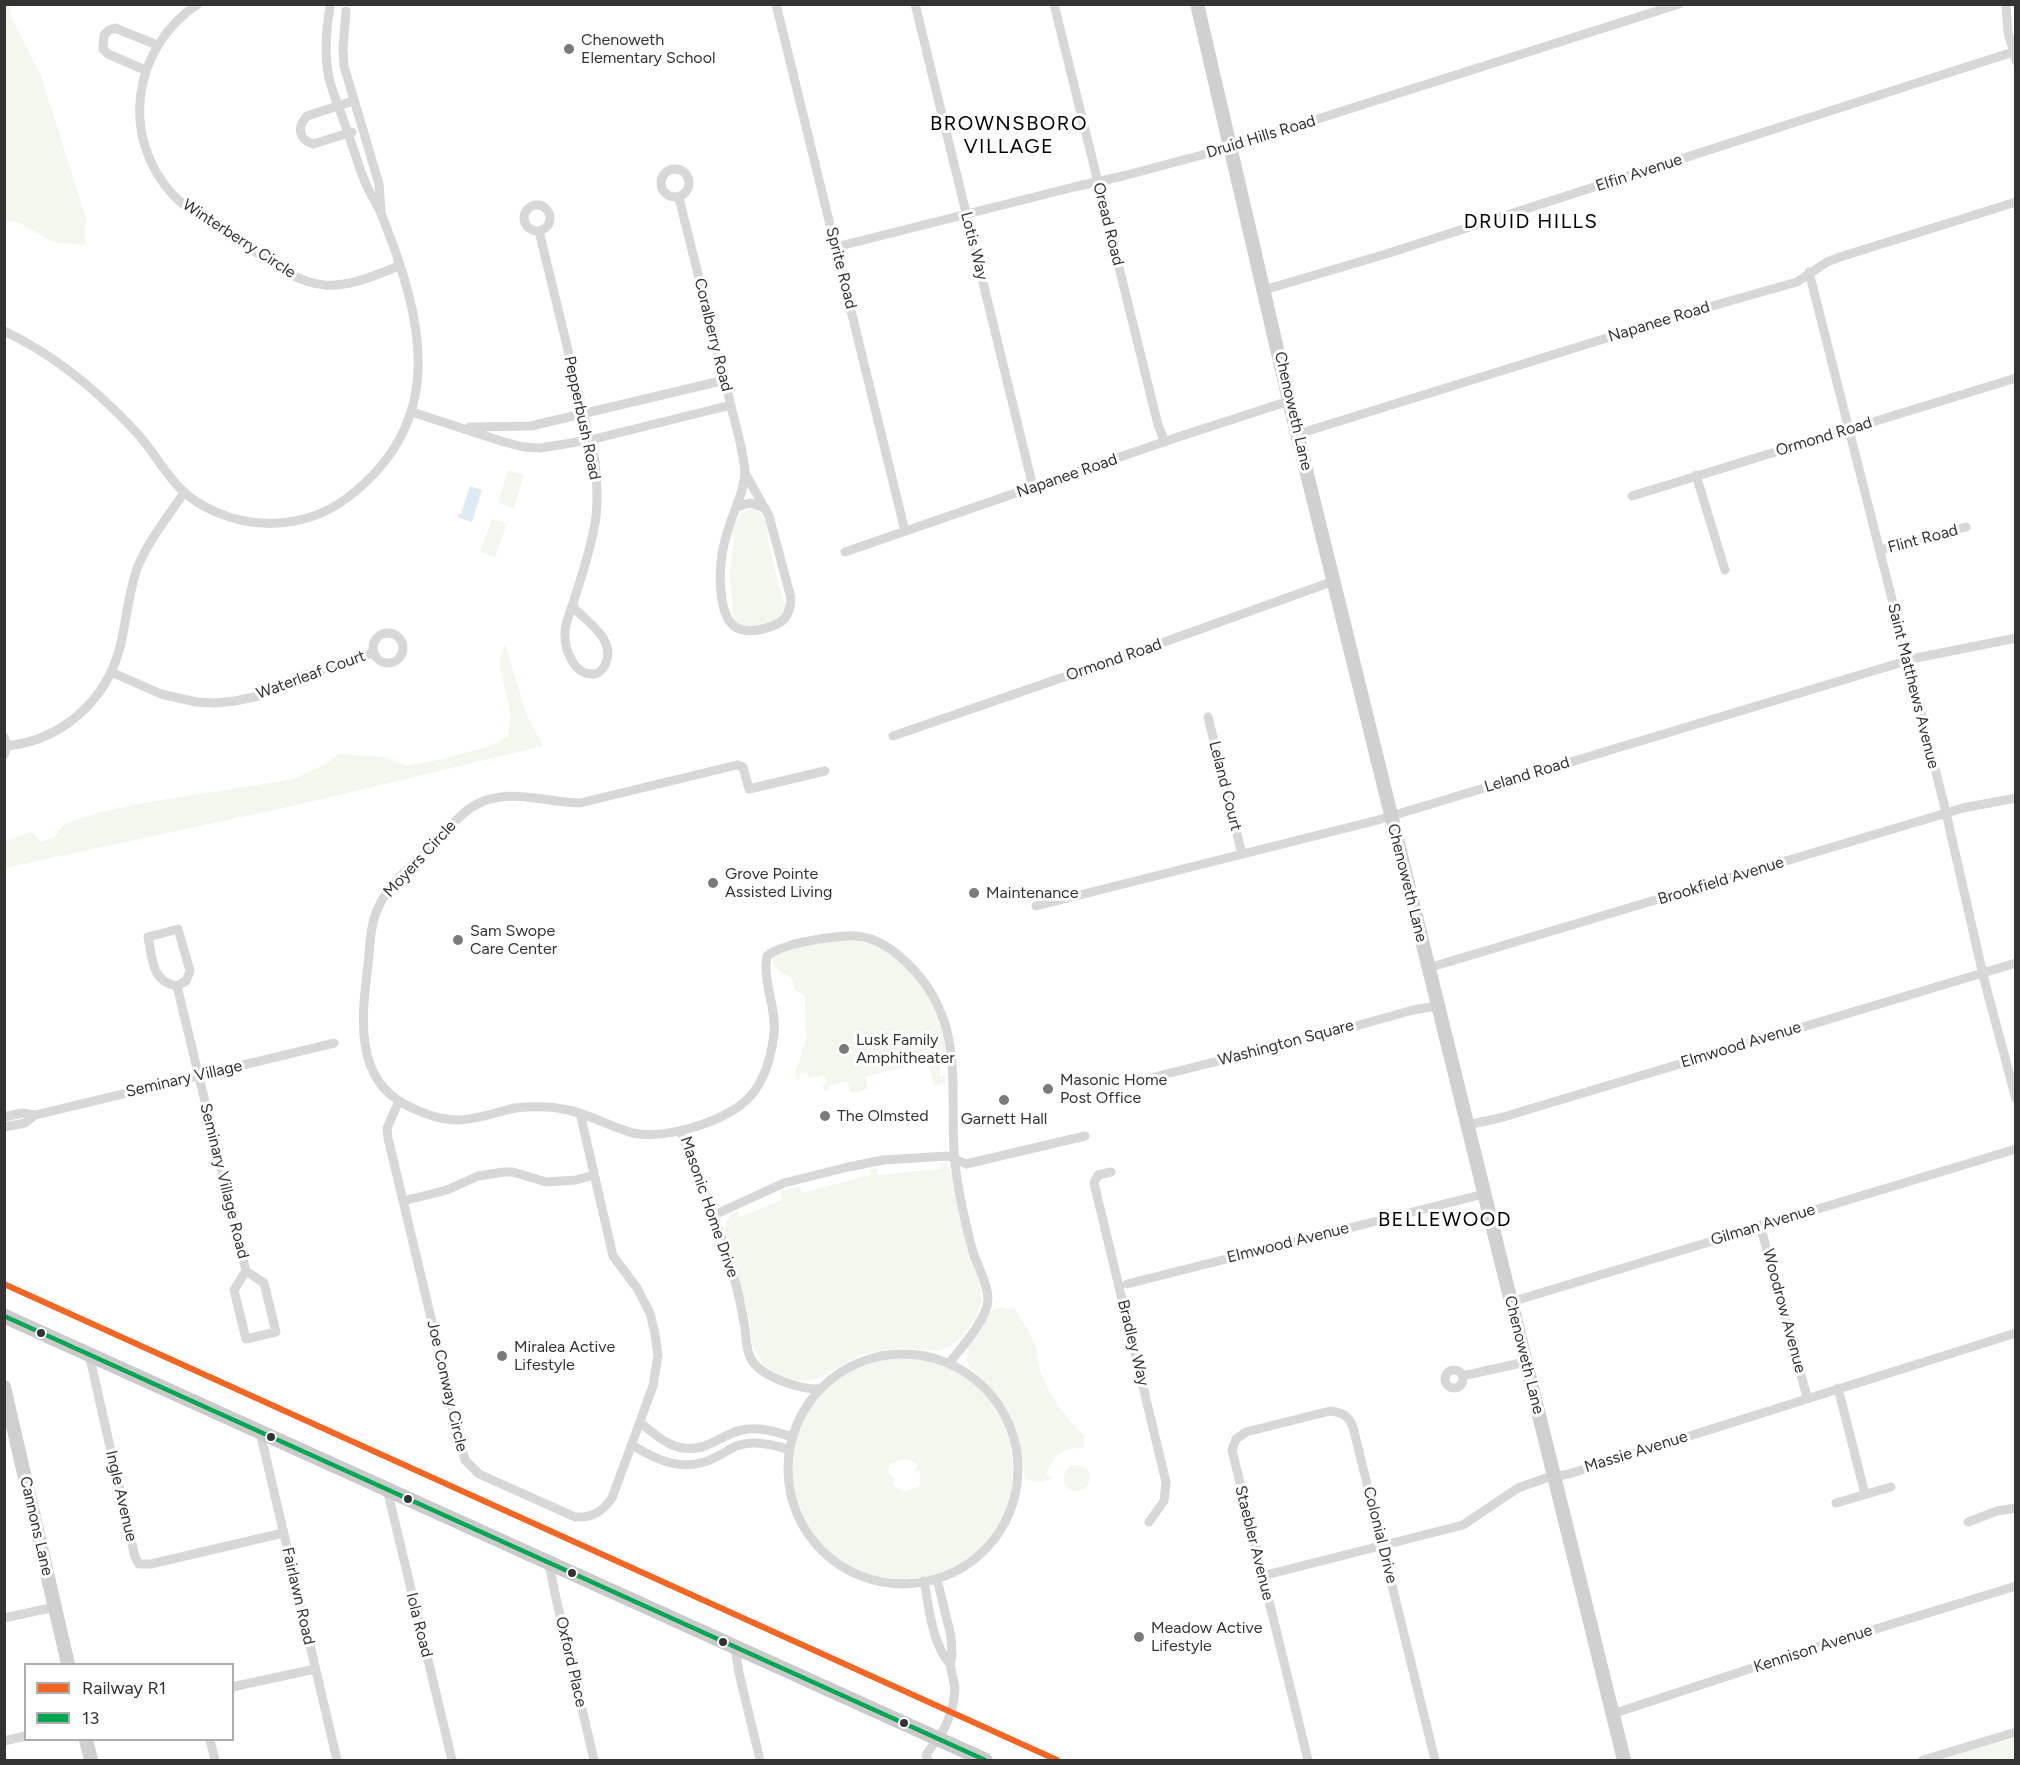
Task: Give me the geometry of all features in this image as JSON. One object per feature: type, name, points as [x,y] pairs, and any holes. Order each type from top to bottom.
[{"type":"main road","name":"Chenoweth Lane","points":[[1197,4],[1289,401],[1623,1761]]},
{"type":"main road","points":[[4,1316],[985,1761]]},
{"type":"main road","name":"Cannons Lane","points":[[4,1388],[68,1663]]},
{"type":"main road","points":[[87,1741],[91,1761]]},
{"type":"street","name":"Winterberry Circle","points":[[198,4],[170,28],[157,45],[145,70],[139,111],[145,144],[160,177],[171,193],[187,208],[294,277],[315,284],[345,284],[399,266]]},
{"type":"street","name":"Sprite Road","points":[[776,4],[906,531]]},
{"type":"street","name":"Lotis Way","points":[[915,4],[1033,487]]},
{"type":"street","name":"Oread Road","points":[[1054,4],[1158,425],[1165,442]]},
{"type":"street","name":"Druid Hills Road","points":[[836,247],[1229,148],[1679,4]]},
{"type":"street","points":[[2006,4],[2008,32],[2014,56]]},
{"type":"street","points":[[4,331],[27,342],[77,376],[112,406],[139,435],[167,475],[184,493],[214,512],[246,522],[283,523],[316,515],[346,499],[380,468],[408,425],[412,412],[418,377],[417,337],[409,292],[382,215],[366,184],[329,79],[327,59],[329,6],[339,12],[349,8]]},
{"type":"street","points":[[349,8],[343,39],[344,66],[379,184],[382,215]]},
{"type":"street","points":[[145,70],[108,54],[103,49],[104,35],[115,28],[157,45]]},
{"type":"street","name":"Elfin Avenue","points":[[1264,290],[1386,254],[2014,56]]},
{"type":"street","points":[[353,101],[306,116],[300,128],[301,136],[313,144],[362,128]]},
{"type":"street","name":"Coralberry Road","points":[[679,198],[741,446],[745,473],[765,508],[775,532],[791,598],[790,607],[783,622],[777,626],[751,632],[742,631],[733,626],[726,617],[722,602],[720,570],[729,525],[745,473]]},
{"type":"street","name":"Napanee Road","points":[[1298,434],[1684,314],[1797,282],[1809,272],[1840,257],[2016,202]]},
{"type":"street","name":"Pepperbush Road","points":[[539,231],[595,461],[598,498],[593,534],[565,628],[565,640],[575,666],[582,672],[593,675],[600,672],[606,664],[608,655],[604,639],[600,631],[575,609],[573,604]]},
{"type":"street","name":"Saint Matthews Avenue","points":[[1809,272],[2016,1099]]},
{"type":"street","name":"Ormond Road","points":[[1632,496],[2016,378]]},
{"type":"street","points":[[461,427],[531,426],[725,380]]},
{"type":"street","name":"Napanee Road","points":[[845,552],[1289,401]]},
{"type":"street","points":[[412,412],[524,447],[559,446],[590,440],[731,405]]},
{"type":"street","points":[[1696,475],[1725,570]]},
{"type":"street","points":[[5,746],[40,739],[72,721],[98,695],[111,672],[120,646],[137,568],[161,525],[184,493]]},
{"type":"street","points":[[736,507],[750,503],[765,508]]},
{"type":"street","name":"Flint Road","points":[[1880,550],[1966,527]]},
{"type":"street","name":"Ormond Road","points":[[893,736],[1334,581]]},
{"type":"street","name":"Leland Road","points":[[1036,906],[1391,816],[1907,660],[2016,638]]},
{"type":"street","name":"Waterleaf Court","points":[[111,672],[161,694],[196,702],[215,703],[259,696],[302,676],[373,652]]},
{"type":"street","name":"Leland Court","points":[[1208,717],[1242,854]]},
{"type":"street","name":"Moyers Circle","points":[[680,1131],[645,1134],[633,1132],[580,1113],[558,1108],[515,1108],[457,1120],[430,1116],[399,1101],[380,1085],[365,1048],[362,1029],[372,927],[377,909],[387,891],[464,812],[483,802],[502,796],[580,803],[737,765],[743,767],[749,789],[825,771]]},
{"type":"street","name":"Brookfield Avenue","points":[[1428,968],[1946,813],[2016,798]]},
{"type":"street","points":[[178,928],[190,971],[186,981],[177,986],[166,984],[158,978],[148,937],[178,928]]},
{"type":"street","name":"Masonic Home Drive","points":[[821,1389],[793,1384],[769,1375],[751,1359],[736,1286],[714,1215],[680,1131],[717,1120],[735,1111],[754,1092],[762,1078],[773,1036],[774,1017],[765,964],[766,956],[775,950],[836,937],[856,935],[880,942],[895,951],[924,980],[940,1007],[948,1034],[952,1064],[952,1134],[957,1185],[988,1300],[979,1323],[951,1362]]},
{"type":"street","name":"Elmwood Avenue","points":[[1467,1125],[1500,1118],[2016,963]]},
{"type":"street","name":"Seminary Village Road","points":[[177,986],[246,1271],[264,1283],[276,1332],[246,1339],[234,1290],[246,1271]]},
{"type":"street","name":"Washington Square","points":[[1134,1082],[1413,1010],[1437,1006]]},
{"type":"street","name":"Seminary Village","points":[[4,1117],[22,1113],[34,1115],[334,1043]]},
{"type":"street","name":"Joe Conway Circle","points":[[399,1101],[387,1128],[465,1460],[479,1474],[575,1517],[596,1515],[612,1498],[640,1422],[656,1371],[658,1355],[656,1334],[650,1313],[614,1258],[580,1113]]},
{"type":"street","name":"Seminary Village","points":[[4,1127],[25,1123],[34,1115]]},
{"type":"street","points":[[714,1215],[784,1183],[829,1171],[883,1160],[917,1157],[948,1156],[966,1164],[1085,1136]]},
{"type":"street","name":"Gilman Avenue","points":[[1511,1302],[2016,1149]]},
{"type":"street","points":[[403,1200],[447,1190],[478,1176],[504,1172],[513,1172],[546,1182],[576,1180],[594,1175]]},
{"type":"street","name":"Bradley Way","points":[[1111,1172],[1098,1174],[1094,1183],[1166,1482],[1164,1502],[1149,1522]]},
{"type":"street","name":"Elmwood Avenue","points":[[1127,1284],[1484,1194]]},
{"type":"street","name":"Woodrow Avenue","points":[[1760,1226],[1808,1397]]},
{"type":"street","name":"Massie Avenue","points":[[1262,1576],[1463,1525],[1518,1488],[2016,1334]]},
{"type":"street","points":[[898,1353],[921,1354],[951,1362],[979,1382],[992,1397],[1005,1415],[1017,1453],[1017,1485],[1013,1502],[995,1539],[962,1568],[938,1582],[895,1584],[859,1576],[842,1568],[827,1556],[804,1527],[796,1510],[789,1474],[790,1450],[800,1419],[821,1389],[837,1374],[856,1363],[877,1356],[898,1353]]},
{"type":"street","name":"Ingle Avenue","points":[[89,1354],[135,1557],[140,1564],[151,1564],[283,1533]]},
{"type":"street","points":[[1462,1376],[1526,1362]]},
{"type":"street","points":[[1838,1388],[1865,1494]]},
{"type":"street","name":"Colonial Drive","points":[[1243,1434],[1330,1411],[1347,1416],[1353,1427],[1435,1761]]},
{"type":"street","points":[[640,1422],[664,1442],[684,1449],[696,1449],[743,1430],[762,1430],[793,1437]]},
{"type":"street","name":"Fairlawn Road","points":[[260,1432],[337,1761]]},
{"type":"street","name":"Staebler Avenue","points":[[1243,1434],[1233,1444],[1232,1455],[1308,1761]]},
{"type":"street","points":[[632,1444],[662,1462],[678,1465],[703,1464],[742,1444],[768,1444],[790,1450]]},
{"type":"street","points":[[1836,1503],[1892,1487]]},
{"type":"street","name":"Iola Road","points":[[387,1489],[452,1761]]},
{"type":"street","points":[[1968,1522],[1997,1511],[2016,1508]]},
{"type":"street","name":"Oxford Place","points":[[549,1563],[594,1761]]},
{"type":"street","points":[[924,1581],[935,1632],[944,1657],[950,1664]]},
{"type":"street","points":[[927,1761],[926,1755],[950,1715],[955,1688],[950,1664],[952,1656],[949,1628],[938,1582]]},
{"type":"street","name":"Kennison Avenue","points":[[1611,1714],[1804,1651],[2016,1586]]},
{"type":"street","points":[[4,1618],[55,1607]]},
{"type":"street","points":[[735,1647],[760,1761]]},
{"type":"street","points":[[234,1687],[315,1669]]},
{"type":"street","points":[[1923,1761],[2016,1732]]},
{"type":"street","points":[[4,1741],[24,1736]]},
{"type":"street","points":[[210,1741],[215,1761]]},
{"type":"shaded area","points":[[4,5],[11,5],[10,15],[40,73],[86,218],[85,245],[53,242],[18,222],[5,221]]},
{"type":"shaded area","points":[[508,470],[524,475],[514,508],[498,503]]},
{"type":"shaded area","points":[[470,486],[482,490],[472,522],[457,517],[459,513],[461,514]]},
{"type":"shaded area","points":[[752,509],[762,516],[766,524],[786,610],[775,623],[744,628],[736,623],[732,612],[730,573],[735,524],[741,514]]},
{"type":"shaded area","points":[[492,519],[507,524],[495,557],[480,552]]},
{"type":"shaded area","points":[[505,645],[527,716],[543,746],[292,806],[5,868],[5,841],[31,832],[41,842],[55,837],[63,825],[97,813],[143,803],[294,779],[324,765],[339,754],[385,757],[406,766],[490,746],[508,736],[510,712],[500,661]]},
{"type":"shaded area","points":[[851,939],[886,950],[910,970],[920,983],[937,1013],[942,1029],[945,1059],[940,1062],[940,1076],[946,1077],[945,1082],[936,1086],[933,1084],[928,1061],[865,1077],[868,1089],[851,1093],[847,1081],[828,1086],[829,1090],[824,1091],[823,1085],[827,1083],[824,1075],[808,1078],[807,1073],[799,1075],[797,1079],[796,1070],[801,1058],[801,1050],[806,1045],[805,996],[795,990],[789,977],[777,969],[773,958],[800,947]]},
{"type":"shaded area","points":[[941,1162],[947,1164],[950,1170],[967,1248],[979,1280],[982,1301],[976,1318],[964,1334],[949,1347],[937,1351],[902,1348],[863,1354],[819,1378],[805,1381],[790,1379],[763,1364],[752,1344],[750,1321],[725,1230],[730,1216],[737,1211],[740,1217],[782,1200],[780,1191],[800,1186],[802,1193],[870,1175],[870,1169],[877,1168],[878,1175],[940,1169]]},
{"type":"shaded area","points":[[1001,1307],[1008,1310],[1014,1308],[1035,1344],[1041,1372],[1050,1393],[1084,1436],[1083,1448],[1069,1449],[1059,1454],[1046,1475],[1053,1478],[1043,1482],[1025,1478],[1018,1435],[1009,1413],[995,1392],[970,1369],[967,1360],[968,1346],[990,1312]]},
{"type":"shaded area","points":[[906,1358],[955,1371],[988,1398],[1008,1434],[1013,1475],[1004,1515],[982,1549],[947,1572],[899,1580],[853,1570],[820,1545],[799,1510],[792,1470],[798,1431],[819,1396],[855,1370]],"holes":[[[903,1459],[911,1460],[918,1465],[915,1470],[919,1472],[920,1482],[917,1487],[904,1492],[894,1486],[893,1478],[888,1472],[891,1464]]]},
{"type":"shaded area","points":[[1077,1465],[1086,1469],[1090,1478],[1086,1487],[1077,1491],[1068,1487],[1064,1478],[1068,1469]]},
{"type":"shaded area","points":[[2015,1738],[2015,1760],[1939,1760]]},
{"type":"rail line","name":"R1","points":[[4,1284],[1057,1760]]},
{"type":"transit line","name":"13","points":[[4,1316],[985,1760]]},
{"type":"place","name":"Chenoweth Elementary School","points":[[569,49]]},
{"type":"place","name":"Grove Pointe Assisted Living","points":[[713,883]]},
{"type":"place","name":"Maintenance","points":[[974,893]]},
{"type":"place","name":"Sam Swope Care Center","points":[[458,940]]},
{"type":"place","name":"Lusk Family Amphitheater","points":[[844,1049]]},
{"type":"place","name":"Masonic Home Post Office","points":[[1048,1089]]},
{"type":"place","name":"Garnett Hall","points":[[1004,1100]]},
{"type":"place","name":"The Olmsted","points":[[825,1116]]},
{"type":"place","name":"Miralea Active Lifestyle","points":[[502,1356]]},
{"type":"place","name":"Meadow Active Lifestyle","points":[[1139,1637]]},
{"type":"district","name":"BROWNSBORO VILLAGE","points":[[1009,136]]},
{"type":"district","name":"DRUID HILLS","points":[[1531,222]]},
{"type":"district","name":"BELLEWOOD","points":[[1445,1220]]}]
